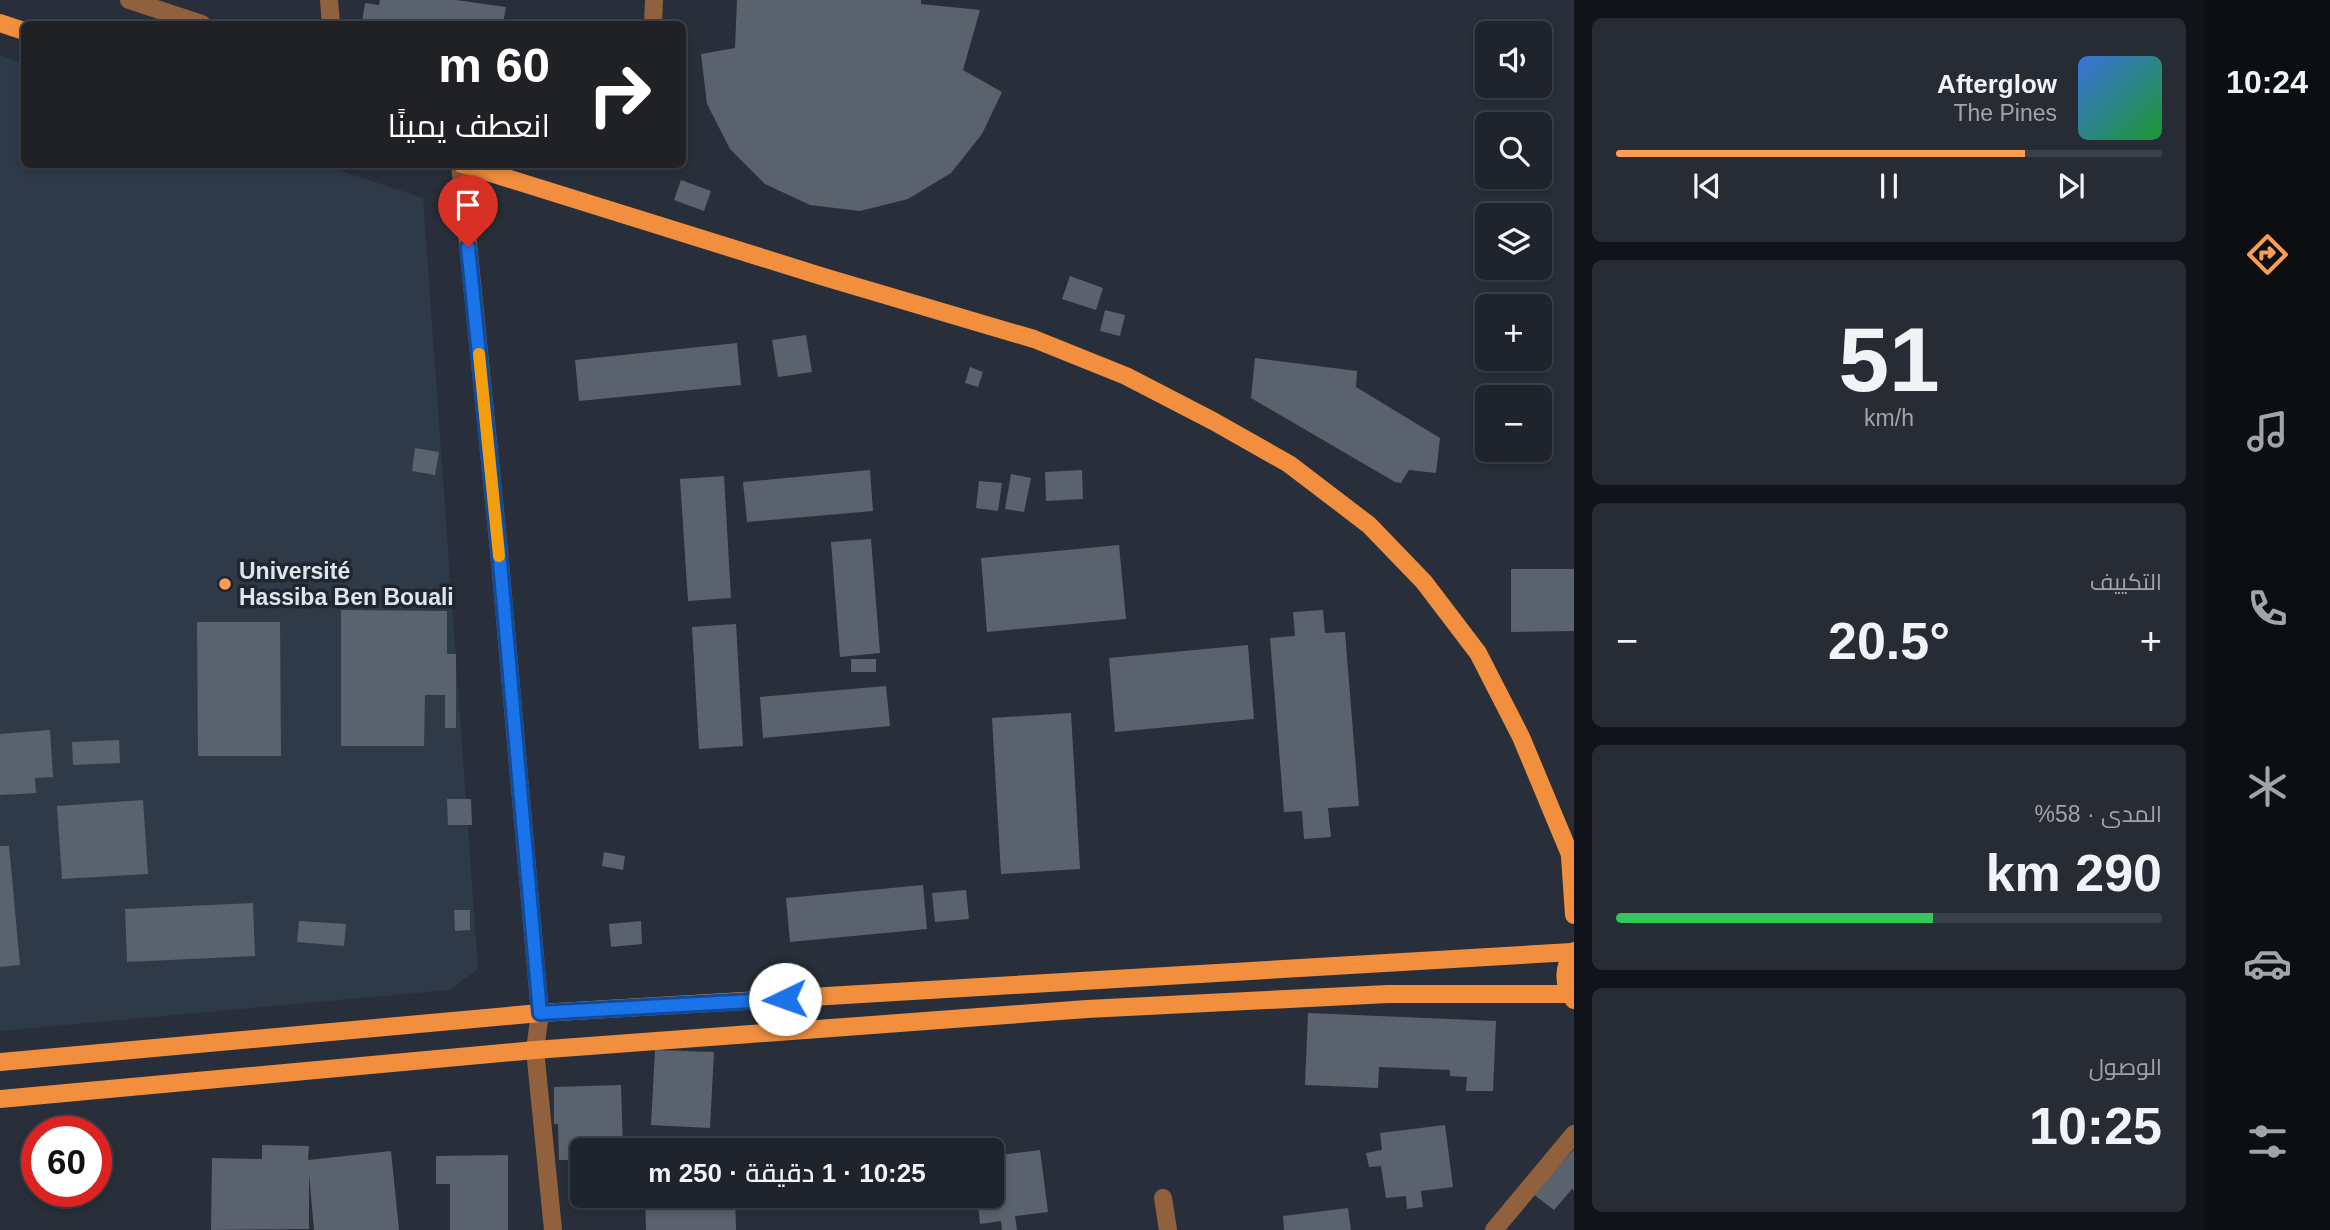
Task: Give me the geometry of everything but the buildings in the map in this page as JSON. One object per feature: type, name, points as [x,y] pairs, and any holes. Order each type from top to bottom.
[{"type":"main road","points":[[0,23],[21,30]]},
{"type":"main road","points":[[474,168],[1034,339],[1126,376],[1289,464],[1369,525],[1424,582],[1478,653],[1521,737],[1572,861],[1574,915]]},
{"type":"main road","points":[[0,1062],[540,1013],[1573,951],[1565,973],[1572,997],[1388,995],[1087,1009],[536,1050],[0,1099]]},
{"type":"street","points":[[129,0],[193,21]]},
{"type":"street","points":[[329,0],[331,21]]},
{"type":"street","points":[[653,21],[654,0]]},
{"type":"street","points":[[461,168],[540,1013],[536,1050],[552,1230]]},
{"type":"street","points":[[1494,1230],[1574,1135]]},
{"type":"street","points":[[1163,1198],[1168,1230]]},
{"type":"shaded area","name":"Université Hassiba Ben Bouali","points":[[0,55],[21,63],[21,168],[332,168],[423,198],[478,969],[449,990],[0,1031]]},
{"type":"slow traffic","points":[[479,354],[499,556]]},
{"type":"place","name":"Université Hassiba Ben Bouali","points":[[225,584]]},
{"type":"route","points":[[468,247],[499,551],[540,1013],[785,999]]}]
